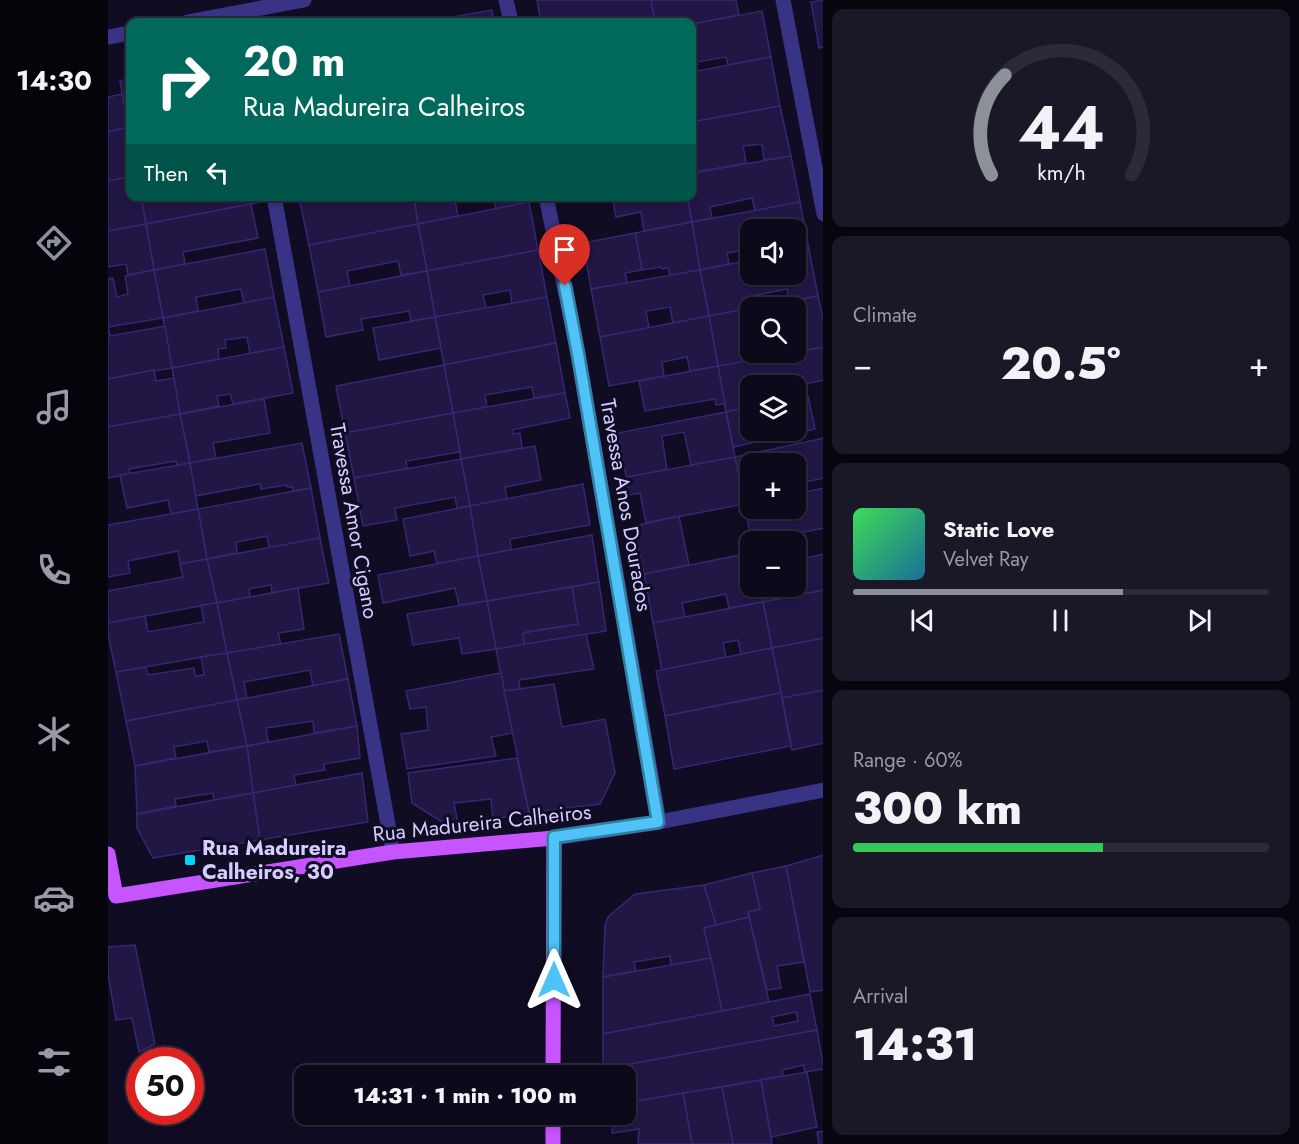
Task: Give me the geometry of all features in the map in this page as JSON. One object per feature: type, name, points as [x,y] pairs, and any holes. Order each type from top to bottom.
[{"type":"main road","name":"Rua Madureira Calheiros","points":[[112,896],[393,852],[554,837]]},
{"type":"main road","points":[[554,837],[554,1065]]},
{"type":"main road","points":[[108,854],[112,896]]},
{"type":"main road","points":[[553,1125],[553,1144]]},
{"type":"street","points":[[241,17],[304,0]]},
{"type":"street","points":[[506,0],[510,18]]},
{"type":"street","points":[[783,0],[823,209]]},
{"type":"street","points":[[108,38],[126,34]]},
{"type":"street","name":"Travessa Amor Cigano","points":[[275,201],[393,852]]},
{"type":"street","name":"Travessa Anos Dourados","points":[[547,201],[578,354],[658,822]]},
{"type":"street","name":"Rua Madureira Calheiros","points":[[554,837],[658,822],[823,790]]},
{"type":"building","points":[[537,0],[651,0],[654,18],[540,18]]},
{"type":"building","points":[[651,0],[736,0],[739,15],[696,23],[696,18],[654,18]]},
{"type":"building","points":[[823,0],[823,47],[819,48],[811,2]]},
{"type":"building","points":[[492,10],[493,18],[447,18]]},
{"type":"building","points":[[762,11],[771,57],[728,65],[726,57],[696,62],[696,23]]},
{"type":"building","points":[[771,57],[780,106],[696,121],[696,71]]},
{"type":"building","points":[[126,79],[126,116],[120,81]]},
{"type":"building","points":[[122,94],[126,128],[108,132],[108,97]]},
{"type":"building","points":[[780,106],[791,156],[764,160],[762,144],[743,146],[746,163],[696,172],[696,121]]},
{"type":"building","points":[[126,128],[126,178],[108,181],[108,132]]},
{"type":"building","points":[[791,156],[800,202],[755,211],[752,198],[710,207],[712,218],[692,222],[688,201],[696,201],[696,172]]},
{"type":"building","points":[[126,178],[126,201],[142,201],[146,224],[108,231],[108,181]]},
{"type":"building","points":[[142,201],[256,201],[257,203],[146,224]]},
{"type":"building","points":[[300,201],[415,201],[418,224],[309,245]]},
{"type":"building","points":[[415,201],[455,201],[458,216],[418,224]]},
{"type":"building","points":[[494,201],[529,201],[529,202],[496,209]]},
{"type":"building","points":[[613,201],[688,201],[692,222],[644,231],[641,212],[616,217]]},
{"type":"building","points":[[529,202],[538,250],[427,271],[418,224]]},
{"type":"building","points":[[800,202],[803,219],[740,219],[740,251],[727,253],[729,264],[700,270],[692,222]]},
{"type":"building","points":[[251,204],[258,238],[183,252],[185,264],[154,270],[146,224]]},
{"type":"building","points":[[692,222],[700,270],[670,275],[668,268],[642,270],[635,233]]},
{"type":"building","points":[[146,224],[154,270],[128,275],[126,264],[108,267],[108,231]]},
{"type":"building","points":[[418,224],[427,271],[401,275],[398,261],[347,271],[350,286],[318,292],[309,245]]},
{"type":"building","points":[[635,233],[642,270],[625,273],[627,283],[591,289],[583,243]]},
{"type":"building","points":[[806,233],[809,249],[806,250]]},
{"type":"building","points":[[265,249],[274,297],[244,303],[241,289],[196,297],[198,311],[163,318],[154,270]]},
{"type":"building","points":[[809,249],[818,296],[788,297],[787,289],[740,297],[740,310],[709,316],[700,270],[740,262],[740,285],[806,285],[806,250]]},
{"type":"building","points":[[538,250],[547,297],[512,304],[510,290],[483,295],[486,308],[435,317],[427,271]]},
{"type":"building","points":[[154,270],[163,318],[108,327],[108,279],[113,278],[117,297],[128,294],[125,276]]},
{"type":"building","points":[[700,270],[709,316],[673,324],[670,307],[646,311],[649,328],[600,337],[591,289]]},
{"type":"building","points":[[427,271],[435,317],[411,321],[409,311],[361,319],[363,330],[326,337],[318,292]]},
{"type":"building","points":[[818,296],[823,318],[823,347],[806,350],[806,298]]},
{"type":"building","points":[[274,297],[284,347],[250,354],[247,337],[225,340],[226,348],[218,349],[219,359],[172,368],[163,318]]},
{"type":"building","points":[[547,297],[556,343],[444,365],[435,317]]},
{"type":"building","points":[[740,310],[740,363],[718,366],[709,316]]},
{"type":"building","points":[[709,316],[718,366],[690,371],[687,357],[662,362],[664,376],[609,386],[600,337]]},
{"type":"building","points":[[435,317],[441,348],[379,360],[373,328]]},
{"type":"building","points":[[165,326],[172,368],[108,379],[108,327],[110,336]]},
{"type":"building","points":[[556,343],[565,393],[534,398],[532,387],[485,395],[487,407],[453,413],[444,365]]},
{"type":"building","points":[[284,347],[293,393],[233,404],[230,394],[217,396],[219,406],[180,414],[172,368]]},
{"type":"building","points":[[823,347],[823,380],[806,384],[806,375],[740,375],[740,409],[726,412],[718,366],[740,362],[806,363],[806,350]]},
{"type":"building","points":[[444,365],[453,413],[345,433],[336,386]]},
{"type":"building","points":[[718,366],[725,404],[716,405],[715,399],[645,411],[639,381]]},
{"type":"building","points":[[154,370],[156,381],[174,378],[180,414],[108,427],[108,379]]},
{"type":"building","points":[[565,393],[570,418],[512,430],[513,434],[520,433],[522,448],[461,459],[453,413]]},
{"type":"building","points":[[806,396],[808,396],[815,429],[806,431]]},
{"type":"building","points":[[264,399],[270,433],[213,443],[216,458],[190,463],[180,414]]},
{"type":"building","points":[[740,409],[740,441],[760,441],[733,447],[726,412]]},
{"type":"building","points":[[726,412],[735,457],[691,465],[684,432],[662,436],[667,470],[626,476],[618,433]]},
{"type":"building","points":[[453,413],[460,452],[406,461],[407,469],[354,478],[345,433]]},
{"type":"building","points":[[180,414],[190,463],[177,465],[176,461],[129,469],[129,474],[108,478],[108,427]]},
{"type":"building","points":[[823,438],[823,478],[806,482],[806,453],[754,453]]},
{"type":"building","points":[[302,443],[311,488],[293,491],[293,487],[287,487],[287,485],[261,489],[260,484],[195,496],[190,463]]},
{"type":"building","points":[[535,446],[541,480],[505,487],[507,499],[470,506],[461,459]]},
{"type":"building","points":[[740,456],[740,483],[735,457]]},
{"type":"building","points":[[735,457],[740,483],[740,505],[646,523],[640,493],[629,495],[627,477]]},
{"type":"building","points":[[461,459],[470,506],[457,508],[455,497],[395,508],[397,520],[363,526],[354,478]]},
{"type":"building","points":[[190,463],[198,509],[171,514],[168,500],[127,508],[120,475]]},
{"type":"building","points":[[583,484],[590,525],[510,539],[511,550],[478,556],[470,506]]},
{"type":"building","points":[[311,488],[320,538],[269,548],[267,536],[236,542],[237,553],[207,559],[198,509]]},
{"type":"building","points":[[823,488],[823,528],[806,532],[750,531],[747,519],[806,519],[806,492]]},
{"type":"building","points":[[470,506],[478,556],[437,564],[434,551],[410,556],[403,519]]},
{"type":"building","points":[[198,509],[207,559],[180,564],[178,551],[128,561],[130,573],[108,577],[108,525]]},
{"type":"building","points":[[679,516],[689,565],[644,574],[634,526]]},
{"type":"building","points":[[592,535],[599,582],[487,601],[478,556]]},
{"type":"building","points":[[320,538],[329,583],[272,593],[271,585],[249,589],[250,597],[217,603],[207,559]]},
{"type":"building","points":[[823,554],[823,590],[806,594],[806,558]]},
{"type":"building","points":[[740,555],[740,597],[762,597],[763,602],[729,608],[726,594],[682,603],[685,617],[653,623],[644,574]]},
{"type":"building","points":[[478,556],[487,601],[459,605],[455,588],[383,603],[378,575]]},
{"type":"building","points":[[207,559],[217,603],[108,623],[108,591],[183,577],[180,564]]},
{"type":"building","points":[[599,582],[606,631],[524,645],[523,633],[578,624],[572,587]]},
{"type":"building","points":[[572,587],[578,624],[526,632],[523,634],[524,645],[496,649],[487,601]]},
{"type":"building","points":[[298,588],[304,629],[278,633],[281,644],[227,653],[217,603]]},
{"type":"building","points":[[823,590],[823,638],[772,648],[763,602],[788,597],[806,597],[806,594]]},
{"type":"building","points":[[762,597],[788,597],[763,602]]},
{"type":"building","points":[[487,601],[496,649],[462,654],[459,638],[413,645],[407,614]]},
{"type":"building","points":[[763,602],[772,648],[741,654],[738,640],[723,643],[726,657],[662,670],[653,623]]},
{"type":"building","points":[[217,603],[227,653],[116,672],[108,635],[108,623],[145,616],[148,632],[204,622],[201,605]]},
{"type":"building","points":[[339,634],[348,679],[313,686],[310,670],[244,682],[247,698],[237,700],[227,653]]},
{"type":"building","points":[[586,634],[594,669],[519,680],[520,689],[504,691],[496,649]]},
{"type":"building","points":[[823,638],[823,690],[782,698],[772,648]]},
{"type":"building","points":[[772,648],[781,693],[665,716],[656,671]]},
{"type":"building","points":[[227,653],[237,700],[126,721],[116,672],[146,667],[148,675],[194,668],[195,676],[204,675],[201,657]]},
{"type":"building","points":[[501,673],[513,733],[491,737],[496,756],[407,769],[401,734],[428,730],[426,707],[410,709],[406,691]]},
{"type":"building","points":[[348,679],[357,726],[314,733],[313,721],[266,728],[268,742],[247,746],[237,700]]},
{"type":"building","points":[[554,684],[562,727],[605,719],[615,773],[600,804],[529,813],[504,691]]},
{"type":"building","points":[[823,690],[823,743],[792,750],[782,698]]},
{"type":"building","points":[[781,693],[791,746],[674,769],[665,716]]},
{"type":"building","points":[[237,700],[247,746],[209,752],[207,741],[174,747],[176,758],[135,766],[126,721]]},
{"type":"building","points":[[357,726],[360,758],[324,764],[325,770],[294,775],[296,786],[253,793],[247,746]]},
{"type":"building","points":[[247,746],[253,793],[214,800],[213,793],[175,799],[176,806],[137,814],[135,766]]},
{"type":"building","points":[[517,758],[529,813],[493,819],[491,799],[454,803],[458,824],[447,825],[412,803],[408,773]]},
{"type":"building","points":[[362,773],[368,822],[260,840],[253,793]]},
{"type":"building","points":[[253,793],[260,840],[153,858],[137,828],[137,814]]},
{"type":"building","points":[[823,855],[823,990],[810,992],[786,866]]},
{"type":"building","points":[[786,866],[804,962],[777,966],[781,988],[767,990],[748,912],[760,909],[752,873]]},
{"type":"building","points":[[752,873],[760,909],[748,912],[749,917],[716,925],[704,885]]},
{"type":"building","points":[[704,885],[716,925],[704,928],[711,958],[671,965],[670,956],[634,962],[636,971],[603,977],[605,925],[608,917],[635,894]]},
{"type":"building","points":[[749,917],[769,1002],[722,1011],[704,928]]},
{"type":"building","points":[[135,945],[155,1044],[149,1047],[138,1047],[132,1018],[116,1020],[108,974],[108,947]]},
{"type":"building","points":[[711,958],[722,1011],[603,1034],[603,977]]},
{"type":"building","points":[[810,994],[817,1030],[625,1065],[603,1065],[603,1034]],"holes":[[[796,1012],[798,1021],[774,1026],[772,1017]]]},
{"type":"building","points":[[817,1030],[823,1069],[805,1072],[804,1065],[782,1070],[783,1076],[636,1101],[636,1065],[625,1065]]},
{"type":"building","points":[[807,1072],[817,1127],[771,1137],[761,1080]]},
{"type":"building","points":[[761,1080],[772,1144],[733,1144],[722,1087]]},
{"type":"building","points":[[722,1087],[733,1144],[692,1144],[683,1093]]},
{"type":"building","points":[[683,1093],[692,1144],[638,1144],[639,1129],[612,1133],[613,1125],[636,1125],[636,1101]]},
{"type":"building","points":[[823,1131],[823,1144],[819,1144],[817,1132]]},
{"type":"place","name":"Rua Madureira Calheiros, 30","points":[[190,860]]},
{"type":"route","points":[[554,980],[554,837],[658,822],[565,286]]}]
